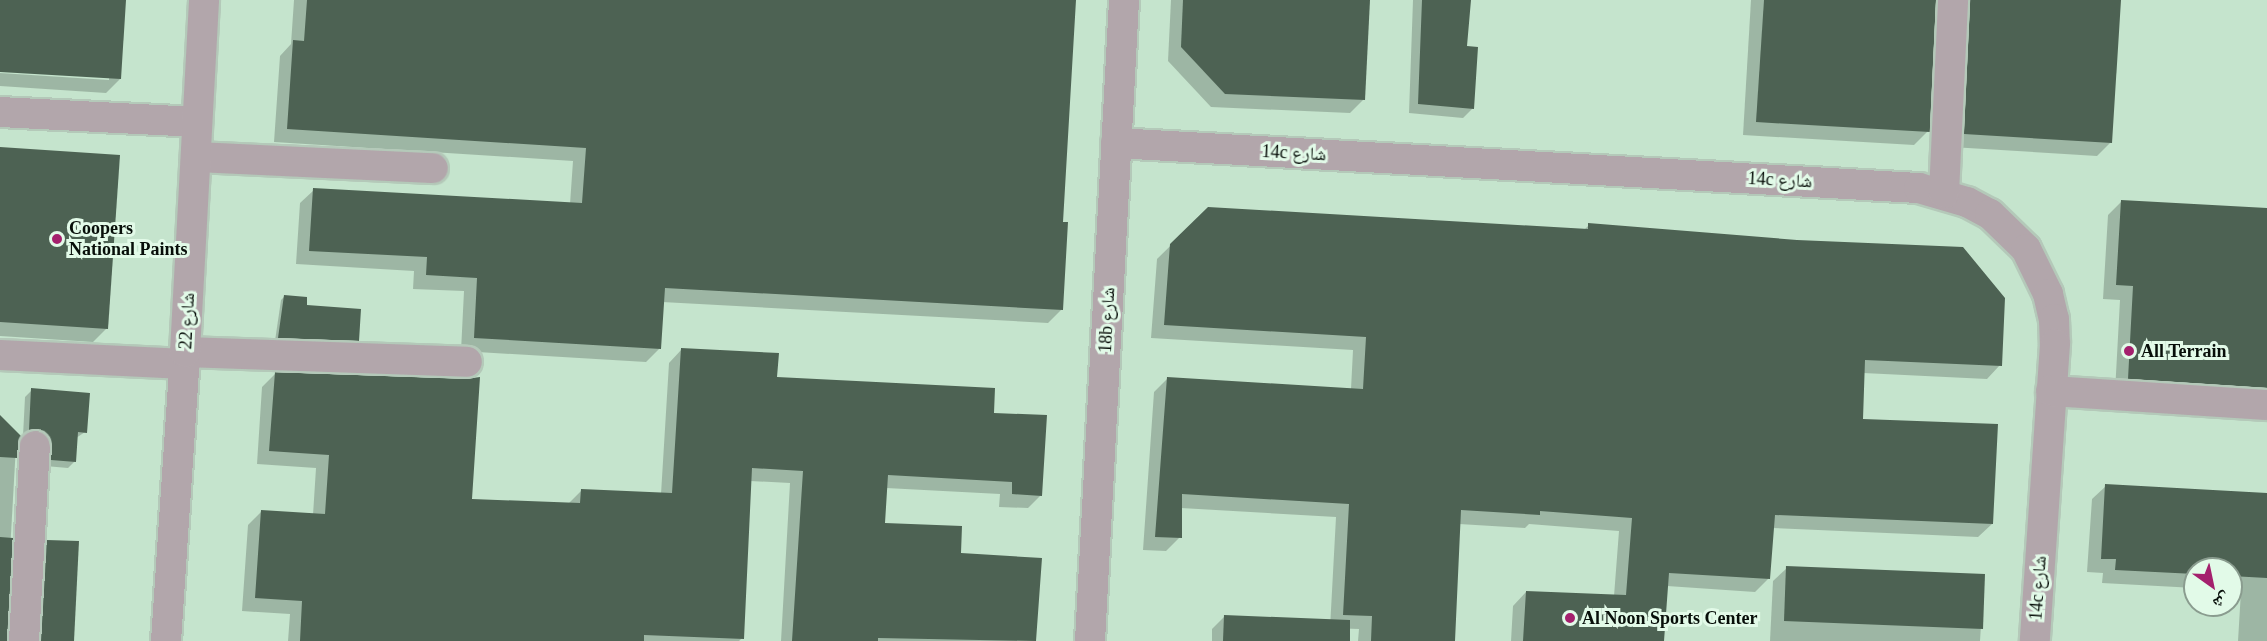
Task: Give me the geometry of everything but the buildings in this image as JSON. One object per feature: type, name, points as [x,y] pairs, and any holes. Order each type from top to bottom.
[{"type":"street","name":"شارع 22","points":[[166,641],[185,358],[204,0]]},
{"type":"street","name":"18b شارع","points":[[1090,641],[1124,0]]},
{"type":"street","points":[[1944,193],[1953,0]]},
{"type":"street","points":[[0,112],[197,122]]},
{"type":"street","name":"14c شارع","points":[[1116,143],[1919,188],[1944,193],[1990,214],[2026,249],[2039,271],[2054,319],[2035,641]]},
{"type":"street","points":[[196,157],[433,168]]},
{"type":"street","points":[[0,355],[467,362]]},
{"type":"street","points":[[2051,391],[2267,405]]},
{"type":"street","points":[[24,641],[35,446]]},
{"type":"shaded area","points":[[0,0],[2267,0],[2267,641],[0,641]]},
{"type":"place","name":"Coopers National Paints","points":[[57,239]]},
{"type":"place","name":"All Terrain","points":[[2129,351]]},
{"type":"place","name":"Al Noon Sports Center","points":[[1570,618]]}]
